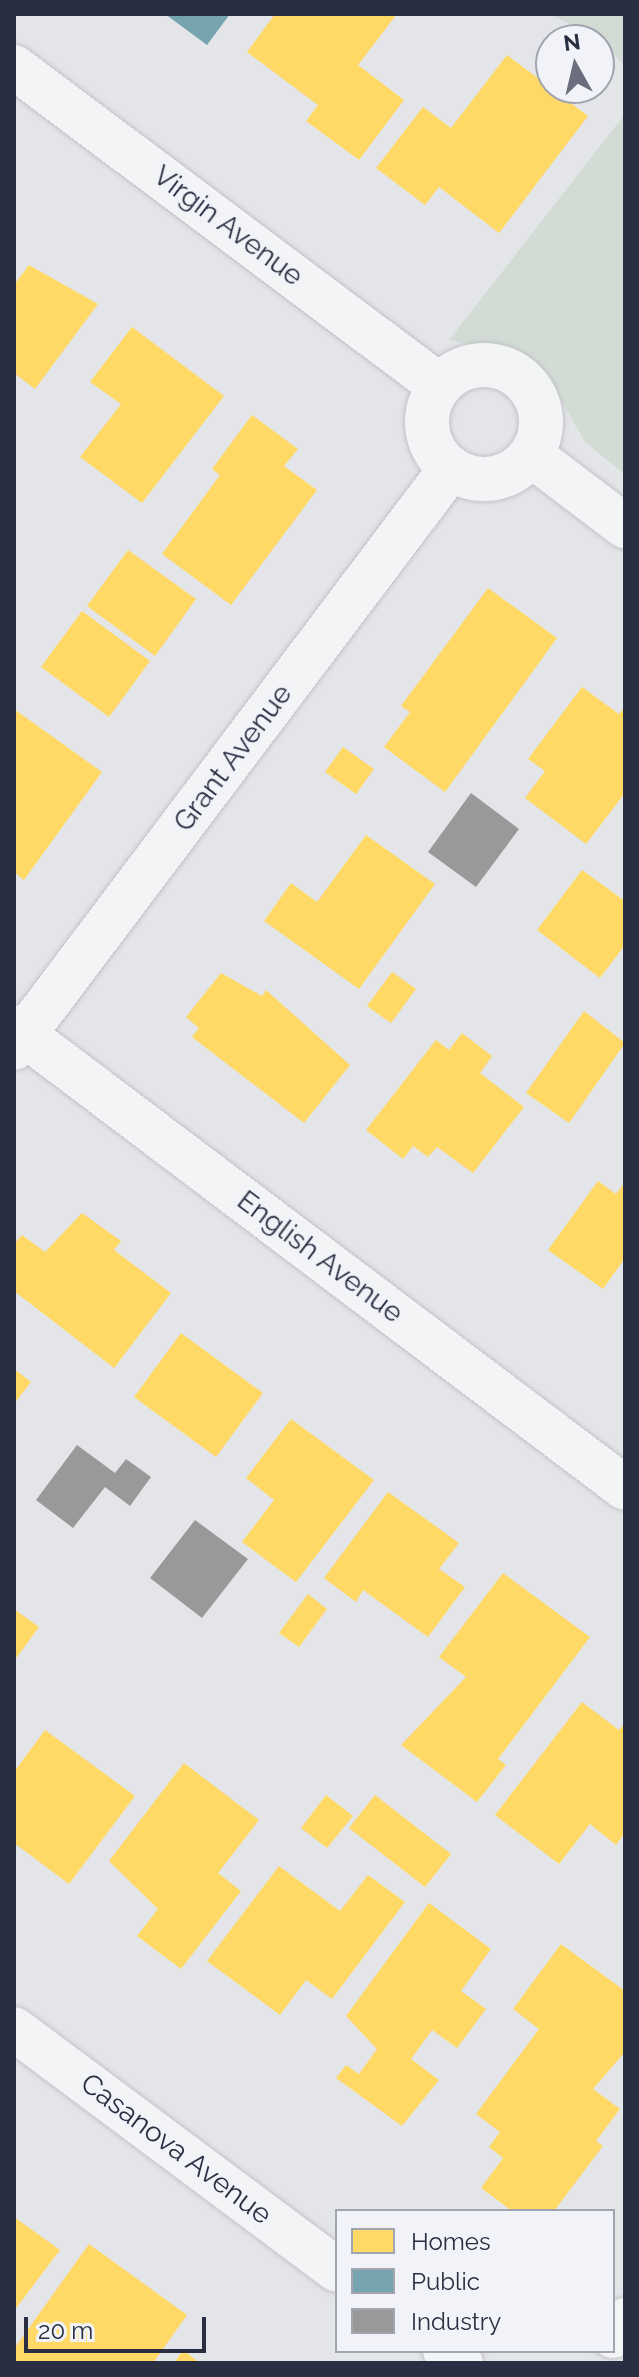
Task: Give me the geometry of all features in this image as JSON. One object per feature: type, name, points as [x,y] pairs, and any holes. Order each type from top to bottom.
[{"type":"street","name":"Virgin Avenue","points":[[14,67],[440,386]]},
{"type":"street","points":[[483,366],[526,383],[541,419],[531,455],[502,476],[451,468],[438,455],[427,421],[440,386],[455,373],[483,366]]},
{"type":"street","points":[[531,455],[625,526]]},
{"type":"street","name":"Grant Avenue","points":[[18,1036],[451,468]]},
{"type":"street","name":"English Avenue","points":[[18,1036],[625,1488]]},
{"type":"street","name":"Casanova Avenue","points":[[14,2029],[335,2269]]},
{"type":"shaded area","points":[[550,14],[625,14],[625,66],[615,56],[615,24],[569,24]]},
{"type":"shaded area","points":[[625,114],[625,475],[585,442],[544,371],[516,355],[449,340]]},
{"type":"building: Homes","points":[[275,14],[397,14],[358,65],[404,100],[359,160],[306,121],[318,105],[247,52]]},
{"type":"building: Homes","points":[[507,55],[535,76],[535,104],[572,104],[588,116],[499,233],[439,187],[425,205],[376,168],[423,107],[451,128]]},
{"type":"building: Homes","points":[[29,265],[98,304],[35,389],[14,373],[14,285]]},
{"type":"building: Homes","points":[[132,327],[224,396],[142,503],[80,457],[121,404],[90,382]]},
{"type":"building: Homes","points":[[252,415],[298,449],[284,466],[317,490],[231,605],[162,554],[220,475],[212,469]]},
{"type":"building: Homes","points":[[128,550],[196,599],[155,656],[87,606]]},
{"type":"building: Homes","points":[[488,588],[557,638],[445,792],[384,747],[410,712],[401,706]]},
{"type":"building: Homes","points":[[82,611],[150,661],[109,717],[41,667]]},
{"type":"building: Homes","points":[[582,687],[619,714],[625,707],[625,793],[586,844],[525,798],[545,771],[528,759]]},
{"type":"building: Homes","points":[[14,709],[102,772],[24,880],[14,872]]},
{"type":"building: Homes","points":[[343,747],[374,769],[356,794],[325,772]]},
{"type":"building: Homes","points":[[366,835],[435,884],[359,989],[264,921],[291,883],[317,902]]},
{"type":"building: Homes","points":[[582,870],[625,901],[625,945],[600,978],[537,930]]},
{"type":"building: Homes","points":[[392,972],[416,989],[391,1023],[367,1006]]},
{"type":"building: Homes","points":[[221,973],[262,996],[266,990],[350,1065],[304,1123],[192,1037],[199,1028],[186,1017]]},
{"type":"building: Homes","points":[[584,1011],[625,1043],[569,1123],[526,1093]]},
{"type":"building: Homes","points":[[462,1033],[492,1056],[480,1073],[524,1107],[473,1173],[437,1147],[428,1157],[413,1146],[403,1159],[366,1130],[436,1040],[449,1050]]},
{"type":"building: Homes","points":[[598,1181],[616,1194],[625,1182],[625,1258],[603,1289],[548,1250]]},
{"type":"building: Homes","points":[[82,1213],[121,1241],[114,1250],[171,1293],[114,1368],[14,1291],[14,1244],[22,1235],[45,1252]]},
{"type":"building: Homes","points":[[181,1333],[263,1393],[216,1457],[134,1397]]},
{"type":"building: Homes","points":[[14,1369],[31,1382],[14,1404]]},
{"type":"building: Homes","points":[[291,1419],[374,1480],[296,1582],[242,1542],[274,1500],[246,1478]]},
{"type":"building: Homes","points":[[388,1492],[459,1543],[439,1569],[465,1587],[428,1637],[363,1590],[356,1602],[324,1578]]},
{"type":"building: Homes","points":[[503,1573],[590,1637],[498,1759],[506,1765],[477,1802],[401,1745],[466,1677],[439,1657]]},
{"type":"building: Homes","points":[[308,1594],[327,1609],[299,1647],[279,1633]]},
{"type":"building: Homes","points":[[14,1609],[39,1627],[14,1661]]},
{"type":"building: Homes","points":[[582,1702],[619,1730],[625,1723],[625,1833],[616,1845],[590,1824],[559,1864],[495,1815]]},
{"type":"building: Homes","points":[[45,1730],[135,1796],[69,1884],[14,1843],[14,1772]]},
{"type":"building: Homes","points":[[184,1763],[259,1820],[218,1873],[241,1891],[181,1969],[137,1936],[158,1909],[109,1861]]},
{"type":"building: Homes","points":[[326,1795],[353,1816],[327,1848],[301,1828]]},
{"type":"building: Homes","points":[[375,1795],[451,1854],[425,1887],[349,1828]]},
{"type":"building: Homes","points":[[279,1866],[340,1911],[368,1875],[405,1902],[332,1999],[306,1980],[280,2015],[207,1961]]},
{"type":"building: Homes","points":[[429,1903],[491,1949],[461,1991],[486,2009],[457,2048],[432,2030],[411,2059],[439,2080],[402,2126],[336,2078],[346,2065],[359,2074],[377,2049],[346,2016]]},
{"type":"building: Homes","points":[[561,1944],[625,1991],[625,2052],[593,2089],[620,2109],[596,2141],[603,2146],[556,2209],[509,2209],[481,2188],[503,2158],[489,2147],[500,2132],[476,2114],[539,2029],[513,2009]]},
{"type":"building: Homes","points":[[14,2217],[60,2250],[14,2311]]},
{"type":"building: Homes","points":[[89,2244],[187,2315],[153,2363],[14,2363],[14,2349]]},
{"type":"building: Homes","points":[[183,2350],[200,2363],[174,2363]]},
{"type":"building: Public","points":[[165,14],[230,14],[207,45]]},
{"type":"building: Industry","points":[[471,793],[519,829],[476,887],[428,852]]},
{"type":"building: Industry","points":[[77,1445],[115,1473],[126,1459],[151,1477],[130,1506],[105,1487],[73,1528],[36,1500]]},
{"type":"building: Industry","points":[[195,1520],[248,1559],[202,1618],[150,1578]]}]
